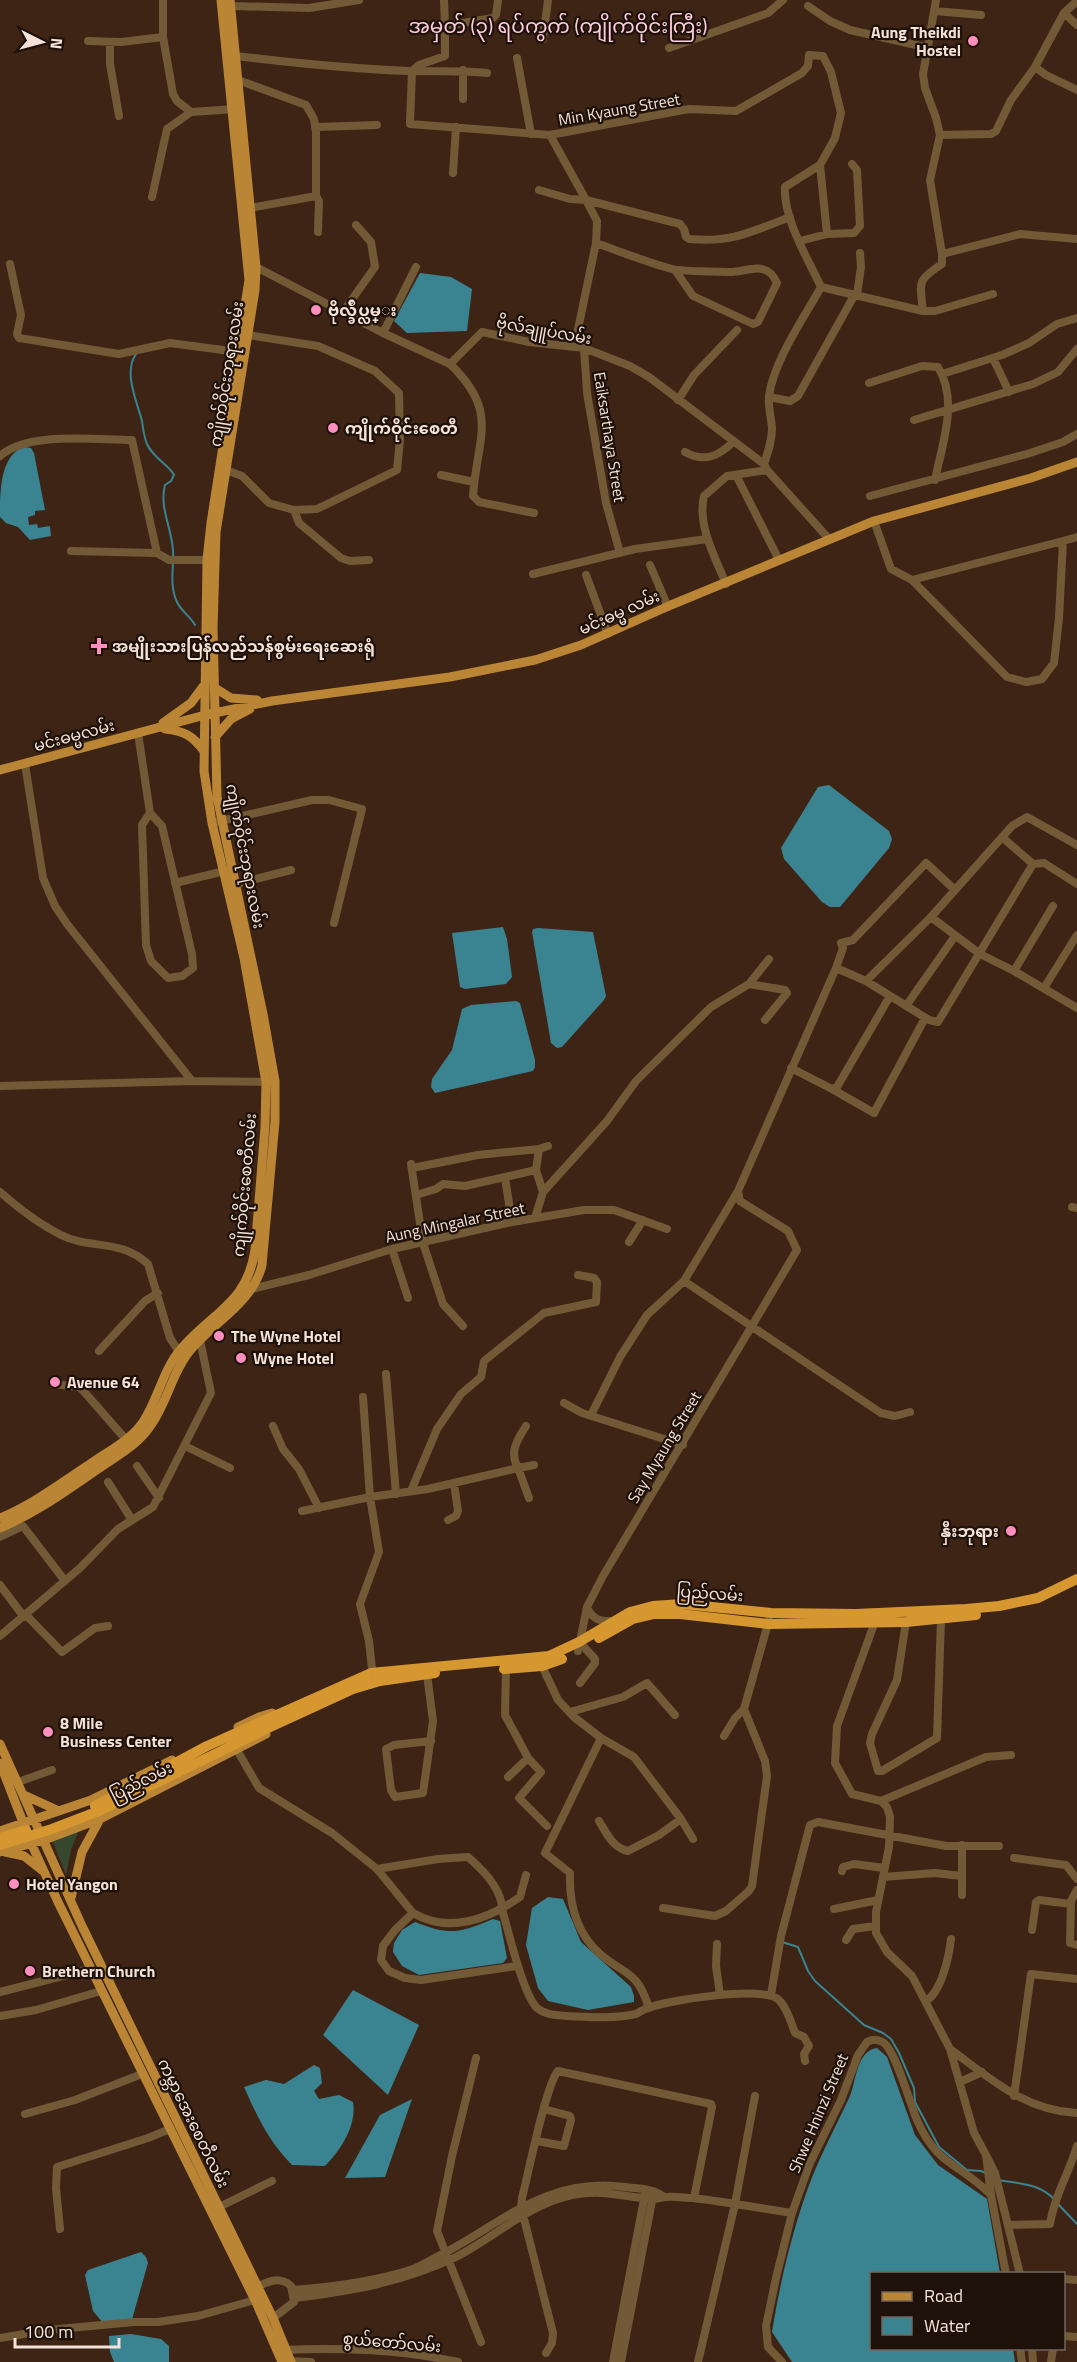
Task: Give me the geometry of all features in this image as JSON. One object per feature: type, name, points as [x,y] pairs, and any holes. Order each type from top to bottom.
[{"type":"highway","name":"ပြည်လမ်း","points":[[373,1678],[542,1666],[633,1619],[654,1614],[770,1618],[876,1618],[999,1606],[1038,1598],[1077,1579]]},
{"type":"highway","name":"ပြည်လမ်း","points":[[876,1618],[906,1622],[1000,1614],[1040,1605],[1077,1587]]},
{"type":"highway","name":"ပြည်လမ်း","points":[[0,1845],[99,1811],[264,1725],[373,1678],[539,1659],[581,1647],[613,1621],[641,1609],[682,1604],[770,1618]]},
{"type":"highway","name":"ပြည်လမ်း","points":[[1,1833],[50,1823],[95,1806],[207,1746],[264,1725]]},
{"type":"main road","name":"ကျိုက်ဝိုင်းဘုရားလမ်း","points":[[182,1355],[231,1312],[246,1289],[259,1279],[261,1234],[275,1122],[270,1082],[264,1063],[228,870],[207,794],[204,751],[205,684],[215,490],[249,280],[246,209],[231,56],[222,0]]},
{"type":"main road","name":"ကျိုက်ဝိုင်းဘုရားလမ်း","points":[[231,3],[231,56],[238,80],[236,109]]},
{"type":"main road","name":"ကျိုက်ဝိုင်းဘုရားလမ်း","points":[[216,822],[211,560],[248,334],[256,267],[246,209]]},
{"type":"main road","name":"မင်းဓမ္မ လမ်း","points":[[156,728],[272,701],[450,677],[535,660],[608,634],[874,521],[1031,478],[1077,462]]},
{"type":"main road","points":[[156,728],[191,703],[205,684]]},
{"type":"main road","points":[[215,688],[231,698],[272,701]]},
{"type":"main road","points":[[215,737],[231,719],[242,712],[272,701]]},
{"type":"main road","points":[[156,728],[184,732],[193,736],[204,751]]},
{"type":"main road","name":"မင်းဓမ္မလမ်း","points":[[0,770],[156,728]]},
{"type":"main road","name":"ကျိုက်ဝိုင်းဘုရားလမ်း","points":[[228,870],[236,884],[273,1062],[270,1082]]},
{"type":"main road","points":[[0,1518],[60,1489],[129,1443],[182,1355],[246,1289]]},
{"type":"main road","points":[[0,1528],[41,1508],[60,1489]]},
{"type":"main road","name":"ပြည်လမ်း","points":[[0,1852],[44,1840],[100,1820],[265,1735],[285,1715]]},
{"type":"main road","name":"ပြည်လမ်း","points":[[35,1819],[91,1800],[259,1716],[285,1715]]},
{"type":"main road","points":[[0,1744],[22,1793],[59,1811]]},
{"type":"main road","points":[[0,1763],[15,1803],[14,1814],[1,1833]]},
{"type":"main road","name":"ကမ္ဘာအေးစေတီလမ်း","points":[[22,1793],[135,2035],[170,2122]]},
{"type":"main road","name":"ကမ္ဘာအေးစေတီလမ်း","points":[[15,1803],[58,1902],[142,2074],[218,2212],[254,2288],[273,2318],[286,2362]]},
{"type":"main road","points":[[1,1833],[35,1819]]},
{"type":"main road","points":[[70,1898],[82,1852],[100,1820]]},
{"type":"main road","points":[[0,1852],[13,1852],[24,1856],[45,1873]]},
{"type":"main road","points":[[126,2041],[135,2035]]},
{"type":"main road","name":"ကမ္ဘာအေးစေတီလမ်း","points":[[254,2288],[255,2300],[283,2350]]},
{"type":"street","points":[[163,0],[163,37],[173,94],[177,101],[191,112]]},
{"type":"street","points":[[231,3],[309,8],[359,0]]},
{"type":"street","points":[[412,71],[419,65],[445,56],[444,0]]},
{"type":"street","points":[[445,26],[493,18],[496,15],[498,0]]},
{"type":"street","points":[[543,39],[548,0]]},
{"type":"street","points":[[669,48],[768,13],[783,0]]},
{"type":"street","points":[[923,311],[920,283],[925,275],[942,264],[930,180],[940,135],[925,88],[923,74],[936,0]]},
{"type":"street","points":[[940,135],[991,134],[996,131],[1011,100],[1035,67],[1064,13],[1077,1]]},
{"type":"street","points":[[808,6],[830,21],[850,30],[929,48]]},
{"type":"street","points":[[935,11],[981,15]]},
{"type":"street","points":[[1064,13],[1077,25]]},
{"type":"street","points":[[88,41],[131,42],[163,37]]},
{"type":"street","points":[[110,42],[110,64],[119,116]]},
{"type":"street","name":"Min Kyaung Street","points":[[412,71],[410,124],[550,135],[689,110],[736,111],[802,73],[808,66],[809,55],[823,57],[831,72],[841,112],[835,138],[820,165]]},
{"type":"street","points":[[231,56],[302,64],[412,71],[463,70],[487,73]]},
{"type":"street","points":[[517,58],[531,134]]},
{"type":"street","points":[[1035,67],[1077,90]]},
{"type":"street","points":[[463,70],[463,99]]},
{"type":"street","points":[[238,80],[306,105],[314,120],[316,196],[319,201],[318,232]]},
{"type":"street","points":[[152,197],[164,133],[167,129],[191,112],[236,109]]},
{"type":"street","points":[[315,127],[376,125]]},
{"type":"street","points":[[453,172],[456,127]]},
{"type":"street","name":"Eaiksarthaya Street","points":[[550,135],[597,221],[597,243],[577,334],[584,348],[586,393],[604,495],[620,553]]},
{"type":"street","points":[[800,241],[827,234],[855,233],[860,226],[857,170],[852,164]]},
{"type":"street","points":[[821,287],[790,217],[785,195],[785,187],[820,165],[827,234]]},
{"type":"street","points":[[539,190],[680,224],[686,237],[712,241],[728,240],[790,217]]},
{"type":"street","points":[[246,209],[316,196]]},
{"type":"street","points":[[343,312],[375,267],[371,242],[356,225]]},
{"type":"street","points":[[942,254],[1020,234],[1077,238]]},
{"type":"street","points":[[597,243],[675,270],[732,272],[755,267],[774,278],[777,283],[758,322],[753,324],[693,296],[675,270]]},
{"type":"street","points":[[769,397],[790,401],[798,396],[856,294],[861,267],[860,253]]},
{"type":"street","points":[[10,264],[21,315],[17,334],[19,338],[119,354],[170,343],[238,352]]},
{"type":"street","points":[[256,267],[383,333],[450,364],[477,395],[482,413],[473,496],[479,502],[534,513]]},
{"type":"street","points":[[383,333],[416,267]]},
{"type":"street","points":[[821,287],[923,311],[935,311],[993,294]]},
{"type":"street","points":[[726,584],[703,520],[704,496],[727,476],[765,467],[772,429],[769,397],[779,366],[821,287]]},
{"type":"street","points":[[942,374],[993,358],[1029,343],[1057,324],[1077,318]]},
{"type":"street","points":[[678,400],[694,375],[737,330]]},
{"type":"street","name":"ဗိုလ်ချူပ်လမ်း","points":[[450,364],[482,332],[528,342],[584,348],[630,366],[649,377],[765,467],[829,539]]},
{"type":"street","points":[[226,470],[242,476],[269,503],[294,510],[317,509],[397,470],[400,439],[399,393],[375,371],[318,346],[248,334]]},
{"type":"street","points":[[914,420],[1009,392],[1058,372],[1077,349]]},
{"type":"street","points":[[993,358],[1009,392]]},
{"type":"street","points":[[869,383],[922,366],[938,367],[942,374],[949,410],[935,480]]},
{"type":"street","points":[[870,496],[1027,454],[1077,435]]},
{"type":"street","points":[[0,456],[9,448],[32,440],[132,440],[157,553]]},
{"type":"street","points":[[685,452],[699,457],[712,457],[721,454],[734,441]]},
{"type":"street","points":[[441,475],[474,482]]},
{"type":"street","points":[[736,475],[779,560]]},
{"type":"street","points":[[294,510],[299,523],[341,558],[350,561],[369,560]]},
{"type":"street","points":[[874,521],[891,569],[912,580],[1007,677],[1026,682],[1042,679],[1054,663],[1063,541]]},
{"type":"street","points":[[912,580],[1077,537]]},
{"type":"street","points":[[533,574],[620,553],[708,539]]},
{"type":"street","points":[[71,551],[157,553],[170,560],[211,560]]},
{"type":"street","points":[[650,565],[668,607]]},
{"type":"street","points":[[586,575],[608,634]]},
{"type":"street","points":[[138,733],[150,813],[162,826],[192,954],[193,969],[182,976],[168,978],[152,961],[146,945],[142,825],[150,813]]},
{"type":"street","points":[[25,764],[43,878],[55,906],[192,1081]]},
{"type":"street","points":[[216,822],[312,801],[329,800],[362,809],[334,923]]},
{"type":"street","points":[[866,981],[931,916],[1012,826],[1028,817],[1077,845]]},
{"type":"street","points":[[1002,837],[1033,864],[1044,863],[1077,884]]},
{"type":"street","points":[[591,1415],[620,1357],[647,1315],[684,1281],[738,1191],[836,968],[843,948],[841,943],[854,940],[926,863],[955,890]]},
{"type":"street","points":[[836,968],[866,981],[925,1018],[934,1022],[940,1020],[1033,864]]},
{"type":"street","points":[[175,884],[228,870]]},
{"type":"street","points":[[236,884],[291,870]]},
{"type":"street","points":[[1014,971],[1053,906]]},
{"type":"street","points":[[931,916],[980,954],[1076,1006]]},
{"type":"street","points":[[1044,988],[1077,935]]},
{"type":"street","points":[[906,1006],[955,936]]},
{"type":"street","points":[[535,1218],[543,1192],[607,1121],[636,1081],[711,1007],[749,984],[769,959]]},
{"type":"street","points":[[749,984],[780,988],[788,993],[765,1020]]},
{"type":"street","points":[[832,1089],[837,1087],[842,1080],[890,996]]},
{"type":"street","points":[[791,1068],[874,1113],[925,1018]]},
{"type":"street","points":[[0,1086],[192,1081],[270,1082]]},
{"type":"street","points":[[463,1326],[443,1304],[423,1243],[411,1166],[548,1146]]},
{"type":"street","points":[[539,1149],[536,1170],[543,1192]]},
{"type":"street","points":[[416,1195],[436,1189],[443,1184],[465,1186],[536,1170]]},
{"type":"street","points":[[504,1178],[512,1222]]},
{"type":"street","name":"Say Myaung Street","points":[[581,1647],[587,1606],[603,1576],[797,1250],[788,1232],[740,1201],[738,1191]]},
{"type":"street","points":[[0,1192],[62,1236],[124,1249],[139,1256],[148,1264],[170,1338],[182,1355]]},
{"type":"street","name":"Aung Mingalar Street","points":[[246,1289],[309,1275],[392,1249],[512,1222],[584,1210],[614,1210],[667,1229]]},
{"type":"street","points":[[629,1242],[643,1220]]},
{"type":"street","points":[[392,1249],[408,1298]]},
{"type":"street","points":[[411,1491],[436,1429],[461,1394],[481,1377],[484,1361],[544,1313],[596,1302],[597,1282],[594,1278],[578,1275]]},
{"type":"street","points":[[684,1281],[881,1413],[895,1416],[910,1413]]},
{"type":"street","points":[[99,1351],[145,1301],[158,1293]]},
{"type":"street","points":[[0,1636],[65,1581],[118,1529],[153,1507],[211,1390],[200,1340]]},
{"type":"street","points":[[386,1374],[396,1494]]},
{"type":"street","points":[[53,1384],[80,1387],[129,1443]]},
{"type":"street","points":[[363,1397],[370,1497],[379,1552],[360,1609],[369,1641],[373,1678]]},
{"type":"street","points":[[564,1403],[582,1413],[683,1445]]},
{"type":"street","points":[[273,1426],[283,1449],[299,1469],[319,1508]]},
{"type":"street","points":[[526,1426],[513,1449],[514,1461],[519,1468],[529,1498]]},
{"type":"street","points":[[185,1446],[230,1468]]},
{"type":"street","points":[[302,1511],[370,1497],[454,1484],[534,1465]]},
{"type":"street","points":[[137,1466],[159,1498]]},
{"type":"street","points":[[108,1482],[132,1520]]},
{"type":"street","points":[[448,1520],[456,1516],[458,1511],[454,1484]]},
{"type":"street","points":[[0,1537],[23,1526],[65,1581]]},
{"type":"street","points":[[0,1585],[25,1616],[62,1652],[95,1628],[108,1626]]},
{"type":"street","points":[[587,1606],[594,1618],[601,1622],[613,1621]]},
{"type":"street","points":[[724,1736],[735,1718],[744,1709],[770,1618]]},
{"type":"street","points":[[876,1618],[837,1726],[835,1763],[852,1794],[881,1802],[887,1807],[891,1836],[875,1926],[883,1946],[912,1976],[950,2049],[974,2133],[986,2155],[1008,2225],[1020,2272]]},
{"type":"street","points":[[906,1622],[897,1680],[870,1743],[875,1768],[878,1771],[882,1771],[935,1740],[938,1732],[941,1619]]},
{"type":"street","points":[[580,1683],[595,1663],[595,1659],[581,1647]]},
{"type":"street","points":[[542,1666],[558,1700],[601,1738],[634,1757],[681,1819],[693,1839]]},
{"type":"street","points":[[506,1668],[505,1715],[528,1758],[541,1772],[519,1798],[547,1826]]},
{"type":"street","points":[[427,1674],[433,1721],[431,1741],[423,1792],[395,1797],[391,1790],[386,1749],[394,1745],[431,1741]]},
{"type":"street","points":[[570,1712],[623,1697],[647,1683],[675,1715]]},
{"type":"street","points":[[663,1908],[715,1916],[722,1914],[752,1886],[767,1776],[765,1761],[744,1709]]},
{"type":"street","points":[[601,1738],[545,1853],[570,1873],[569,1896],[579,1928],[601,1954],[637,1980],[649,2008]]},
{"type":"street","points":[[237,1750],[259,1788],[332,1833],[377,1869],[412,1914],[420,1918],[448,1924],[472,1922],[502,1909],[520,1897],[523,1879],[526,1875]]},
{"type":"street","points":[[881,1802],[986,1757],[1011,1755]]},
{"type":"street","points":[[508,1777],[528,1758]]},
{"type":"street","points":[[18,1782],[52,1770]]},
{"type":"street","points":[[91,1800],[100,1820]]},
{"type":"street","points":[[598,1821],[618,1848],[628,1851],[681,1819]]},
{"type":"street","points":[[771,1995],[781,1936],[804,1842],[810,1825],[813,1823],[946,1846],[999,1846]]},
{"type":"street","points":[[962,1845],[962,1895]]},
{"type":"street","points":[[377,1869],[438,1859],[468,1857],[485,1871],[502,1902],[518,1966],[534,2004],[545,2012],[603,2018],[720,1995],[771,1995],[778,1999],[784,2007],[795,2033],[804,2037],[809,2046],[804,2054],[805,2061]]},
{"type":"street","points":[[1014,1858],[1066,1865],[1077,1879]]},
{"type":"street","points":[[842,1871],[843,1867],[854,1864],[883,1873],[935,1873],[962,1876]]},
{"type":"street","points":[[1074,1944],[1071,1904],[1077,1890]]},
{"type":"street","points":[[834,1909],[878,1900]]},
{"type":"street","points":[[1032,1930],[1036,1902],[1039,1900],[1071,1904]]},
{"type":"street","points":[[412,1914],[395,1930],[383,1946],[381,1960],[389,1971],[405,1978],[422,1980],[518,1966]]},
{"type":"street","points":[[846,1940],[853,1929],[875,1926]]},
{"type":"street","points":[[926,2001],[934,1994],[942,1977],[951,1939]]},
{"type":"street","points":[[717,1944],[716,1966],[720,1995]]},
{"type":"street","points":[[0,1992],[90,1969]]},
{"type":"street","points":[[1014,2096],[1031,1974],[1077,1978]]},
{"type":"street","points":[[0,2016],[36,2010],[101,1991]]},
{"type":"street","name":"Shwe Hninzi Street","points":[[782,2362],[768,2347],[766,2326],[792,2213],[810,2163],[841,2100],[858,2055],[867,2042],[880,2041],[887,2047],[917,2120],[933,2149],[947,2163],[982,2186],[991,2195]]},
{"type":"street","points":[[950,2049],[1014,2096],[1046,2108],[1077,2113]]},
{"type":"street","points":[[476,2058],[437,2231],[481,2342]]},
{"type":"street","points":[[546,2353],[552,2343],[553,2333],[522,2211],[522,2198],[544,2109],[554,2076],[558,2071],[711,2104],[694,2198]]},
{"type":"street","points":[[960,2082],[982,2072]]},
{"type":"street","points":[[25,2114],[84,2096],[142,2074]]},
{"type":"street","points":[[698,2362],[735,2204],[755,2096]]},
{"type":"street","points":[[537,2141],[564,2146],[572,2118],[544,2109]]},
{"type":"street","points":[[60,2229],[56,2188],[57,2167],[148,2138],[170,2122]]},
{"type":"street","points":[[1008,2225],[1050,2224],[1053,2205],[1077,2146]]},
{"type":"street","points":[[218,2212],[272,2181]]},
{"type":"street","points":[[993,2183],[991,2195],[1006,2272]]},
{"type":"street","points":[[293,2294],[384,2283],[412,2276],[552,2193],[569,2192],[595,2184],[664,2197],[694,2198],[792,2213]]},
{"type":"street","points":[[613,2362],[649,2194]]},
{"type":"street","points":[[621,2362],[649,2194]]},
{"type":"street","points":[[254,2288],[272,2280],[285,2280],[291,2286],[294,2302],[273,2318]]},
{"type":"street","points":[[0,2338],[100,2324],[158,2322],[198,2316],[255,2300]]},
{"type":"street","name":"စွယ်တော်လမ်း","points":[[283,2350],[375,2352],[458,2362]]},
{"type":"street","points":[[286,2362],[311,2362]]},
{"type":"green space","points":[[80,1827],[71,1850],[66,1875],[52,1840]]},
{"type":"water","points":[[420,273],[451,277],[472,289],[467,331],[407,333],[394,321]]},
{"type":"water","points":[[24,447],[31,448],[34,453],[45,510],[35,511],[35,515],[28,517],[29,525],[37,524],[38,528],[50,526],[51,536],[30,540],[18,527],[6,523],[0,517],[1,486],[6,466],[16,451]]},
{"type":"water","points":[[829,785],[889,831],[892,839],[889,848],[840,907],[830,907],[822,902],[784,859],[781,848],[818,787]]},
{"type":"water","points":[[503,927],[507,939],[512,977],[506,984],[465,989],[460,987],[452,933]]},
{"type":"water","points":[[533,929],[593,932],[606,996],[562,1047],[557,1048],[551,1043],[532,932]]},
{"type":"water","points":[[516,1001],[520,1003],[535,1060],[533,1071],[435,1093],[431,1087],[432,1079],[452,1050],[462,1009],[471,1005]]},
{"type":"water","points":[[548,1897],[563,1899],[581,1942],[631,1987],[634,2002],[588,2010],[548,2001],[538,1988],[526,1945],[532,1908]]},
{"type":"water","points":[[493,1919],[500,1921],[507,1958],[503,1963],[419,1975],[402,1966],[393,1952],[394,1943],[402,1930],[415,1922],[455,1931]]},
{"type":"water","points":[[353,1990],[419,2025],[388,2095],[323,2035]]},
{"type":"water","points":[[877,2048],[887,2057],[915,2135],[938,2165],[987,2199],[1000,2272],[870,2272],[870,2350],[1013,2350],[1015,2362],[792,2362],[772,2332],[798,2217],[811,2180],[850,2096],[861,2060],[870,2050]]},
{"type":"water","points":[[314,2065],[320,2068],[322,2083],[314,2091],[319,2099],[339,2095],[353,2102],[353,2119],[347,2137],[325,2166],[292,2165],[276,2147],[264,2128],[244,2087],[266,2080],[284,2084]]},
{"type":"water","points":[[412,2099],[385,2177],[345,2178],[380,2115]]},
{"type":"water","points":[[141,2252],[148,2263],[131,2323],[104,2324],[93,2311],[85,2275],[88,2270]]},
{"type":"water","points":[[131,2334],[161,2339],[169,2346],[169,2362],[114,2362],[110,2352],[109,2336]]},
{"type":"waterway","points":[[136,354],[132,361],[131,378],[145,439],[153,453],[174,475],[165,485],[164,493],[173,551],[173,589],[179,605],[195,625]]},
{"type":"waterway","points":[[782,1942],[798,1947],[815,1981],[864,2025],[891,2039],[914,2088],[915,2102],[939,2147],[967,2170],[986,2173]]},
{"type":"waterway","points":[[999,2180],[1036,2187],[1055,2200]]},
{"type":"waterway","points":[[1058,2204],[1077,2224]]},
{"type":"place","name":"Aung Theikdi Hostel","points":[[973,41]]},
{"type":"place","name":"ဗိုလ္ခ်ဳပ္လမ္း","points":[[316,310]]},
{"type":"place","name":"ကျိုက်ဝိုင်းစေတီ","points":[[333,428]]},
{"type":"place","name":"အမျိုးသားပြန်လည်သန်စွမ်းရေးဆေးရုံ","points":[[99,646]]},
{"type":"place","name":"The Wyne Hotel","points":[[219,1336]]},
{"type":"place","name":"Wyne Hotel","points":[[241,1358]]},
{"type":"place","name":"Avenue 64","points":[[55,1382]]},
{"type":"place","name":"နှီးဘုရား","points":[[1011,1531]]},
{"type":"place","name":"8 Mile Business Center","points":[[48,1732]]},
{"type":"place","name":"Hotel Yangon","points":[[14,1884]]},
{"type":"place","name":"Brethern Church","points":[[30,1971]]},
{"type":"district","name":"အမှတ် (၃) ရပ်ကွက် (ကျိုက်ဝိုင်းကြီး)","points":[[558,25]]}]
